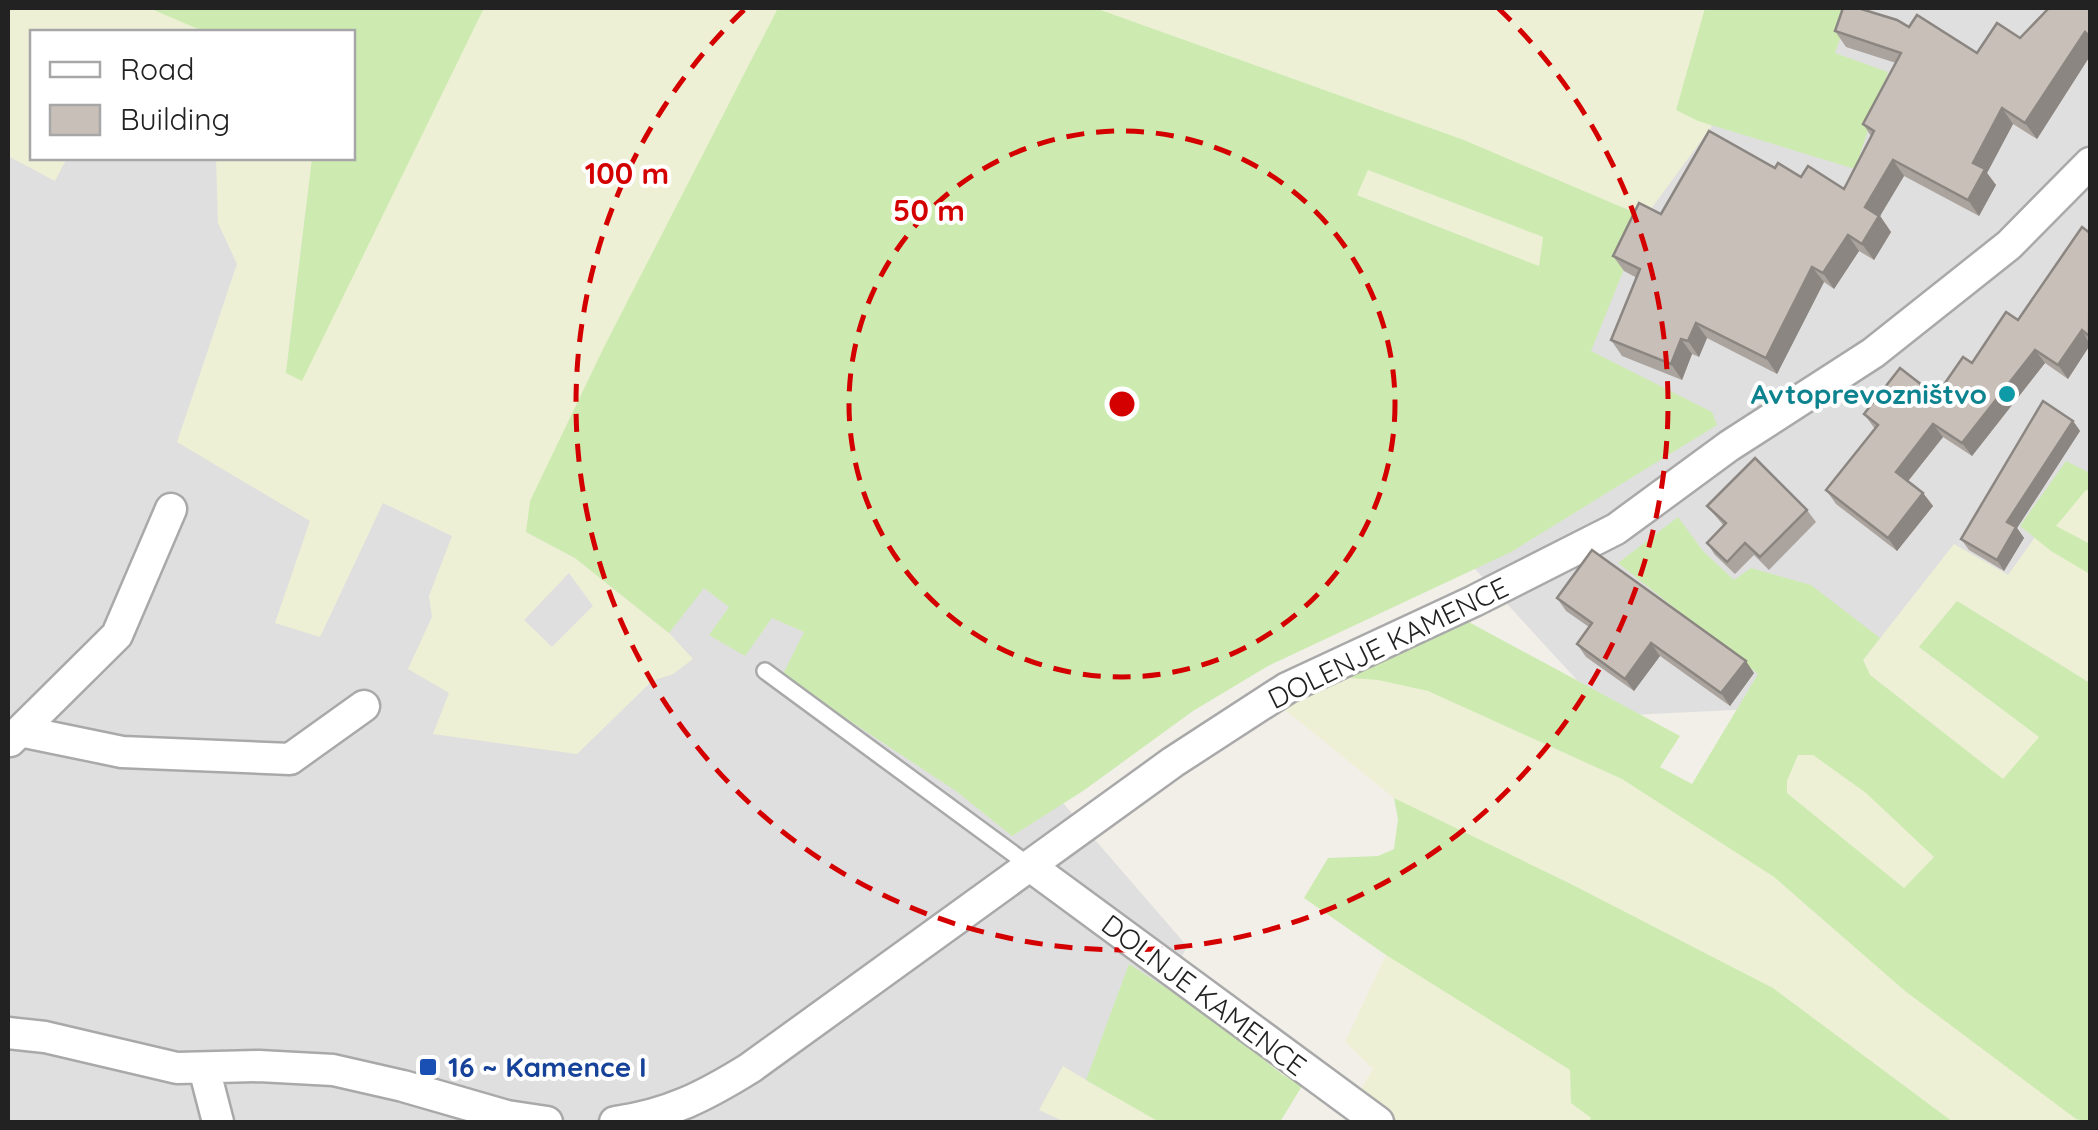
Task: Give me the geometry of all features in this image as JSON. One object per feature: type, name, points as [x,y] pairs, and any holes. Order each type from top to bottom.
[{"type":"street","name":"DOLENJE KAMENCE","points":[[615,1122],[645,1118],[702,1098],[750,1068],[1173,762],[1287,688],[1474,601],[1616,529],[1729,446],[1873,353],[2008,245],[2090,163]]},
{"type":"street","points":[[14,737],[117,636],[171,509]]},
{"type":"street","points":[[14,737],[122,752],[290,759],[364,706]]},
{"type":"street","name":"DOLNJE KAMENCE","points":[[1030,866],[1378,1122]]},
{"type":"street","points":[[11,1030],[177,1068],[333,1070],[507,1116],[547,1122]]},
{"type":"street","points":[[204,1068],[218,1122]]},
{"type":"lane","points":[[765,671],[1030,866]]},
{"type":"shaded area","points":[[1812,8],[2090,8],[2090,664],[2020,696],[1610,716],[1428,518],[1582,239]]},
{"type":"shaded area","points":[[8,146],[30,160],[228,160],[895,609],[1187,946],[1112,1103],[1082,1122],[8,1122]]},
{"type":"green space","points":[[8,8],[149,8],[200,30],[30,30],[30,160],[66,160],[55,181],[8,156]]},
{"type":"green space","points":[[149,8],[484,8],[302,381],[286,373],[312,160],[355,160],[355,30],[200,30]]},
{"type":"green space","points":[[484,8],[778,8],[526,532],[575,558],[669,633],[693,659],[673,674],[652,681],[577,754],[433,734],[449,693],[408,669],[432,617],[429,596],[452,536],[383,503],[320,637],[275,623],[310,521],[177,442],[237,264],[218,223],[216,160],[312,160],[286,373],[301,380]],"holes":[[[569,573],[593,606],[552,647],[524,620]]]},
{"type":"green space","points":[[778,8],[1095,8],[1464,140],[1645,217],[1591,351],[1712,412],[1717,425],[1511,552],[1268,666],[1193,711],[1083,791],[1012,836],[956,791],[782,676],[804,632],[772,618],[745,656],[709,635],[729,607],[704,588],[669,633],[575,558],[526,532],[530,501],[604,347]],"holes":[[[1368,170],[1543,237],[1539,266],[1357,195]]]},
{"type":"green space","points":[[1095,8],[1705,8],[1676,110],[1712,126],[1645,217],[1464,140]]},
{"type":"green space","points":[[1705,8],[1851,8],[1835,53],[1888,72],[1855,169],[1698,121],[1676,110]]},
{"type":"green space","points":[[1368,170],[1543,237],[1539,266],[1356,194]]},
{"type":"green space","points":[[2066,461],[2090,473],[2090,491],[2086,490],[2056,526],[2090,544],[2090,574],[2051,551],[2020,526]]},
{"type":"green space","points":[[2086,489],[2090,491],[2090,544],[2055,526]]},
{"type":"green space","points":[[1678,517],[1703,551],[1734,580],[1751,568],[1811,585],[1880,638],[1863,660],[1870,675],[2003,779],[2039,737],[1919,647],[1957,601],[2090,683],[2090,1122],[2076,1119],[1905,991],[1774,877],[1622,779],[1428,691],[1378,680],[1336,677],[1465,620],[1680,736],[1660,767],[1692,784],[1758,674],[1618,563]],"holes":[[[1798,755],[1813,755],[1866,793],[1934,857],[1904,888],[1787,793],[1787,781]]]},
{"type":"green space","points":[[2035,537],[2090,574],[2090,683],[1957,601],[1919,647],[2039,737],[2003,779],[1870,675],[1863,660],[1954,544],[2008,575]]},
{"type":"green space","points":[[1336,677],[1378,680],[1428,691],[1622,779],[1774,877],[1905,991],[2082,1122],[1953,1122],[1773,988],[1394,798],[1279,705]]},
{"type":"green space","points":[[1798,755],[1813,755],[1866,793],[1935,856],[1904,888],[1787,793],[1787,781]]},
{"type":"green space","points":[[1394,798],[1773,988],[1953,1122],[1588,1122],[1591,1118],[1571,1103],[1570,1070],[1386,955],[1304,898],[1328,858],[1378,856],[1394,849],[1398,819]]},
{"type":"green space","points":[[1386,955],[1570,1070],[1571,1103],[1591,1118],[1588,1122],[1389,1122],[1356,1097],[1373,1069],[1345,1042]]},
{"type":"green space","points":[[1129,964],[1203,1012],[1302,1086],[1280,1122],[1159,1122],[1086,1080]]},
{"type":"green space","points":[[1063,1066],[1159,1122],[1065,1122],[1039,1110]]},
{"type":"building","points":[[1843,8],[1858,8],[1909,27],[1917,15],[1977,53],[1997,23],[2020,38],[2049,8],[2090,8],[2090,37],[2085,32],[2025,123],[2002,108],[1973,163],[1985,169],[1968,200],[1893,160],[1865,207],[1879,216],[1862,244],[1848,235],[1823,273],[1812,267],[1766,358],[1696,323],[1688,341],[1681,339],[1671,364],[1611,340],[1640,269],[1613,256],[1639,203],[1661,214],[1709,131],[1775,168],[1778,163],[1801,177],[1808,166],[1844,189],[1874,131],[1863,124],[1901,53],[1835,31]]},
{"type":"building","points":[[2082,227],[2090,233],[2089,336],[2082,330],[2058,365],[2035,350],[1962,443],[1933,424],[1896,472],[1923,493],[1888,538],[1826,490],[1878,425],[1864,414],[1900,368],[1936,396],[1963,357],[1972,363],[2006,312],[2018,320]]},
{"type":"building","points":[[2043,401],[2073,421],[2007,522],[2016,527],[1997,560],[1961,539]]},
{"type":"building","points":[[1755,458],[1807,510],[1760,557],[1745,543],[1727,562],[1707,543],[1726,523],[1707,506]]},
{"type":"building","points":[[1592,550],[1746,661],[1721,693],[1651,643],[1625,679],[1577,644],[1592,623],[1557,598]]},
{"type":"place","name":"Avtoprevozništvo","points":[[2007,394]]},
{"type":"place","name":"16 ~ Kamence I","points":[[428,1067]]}]
